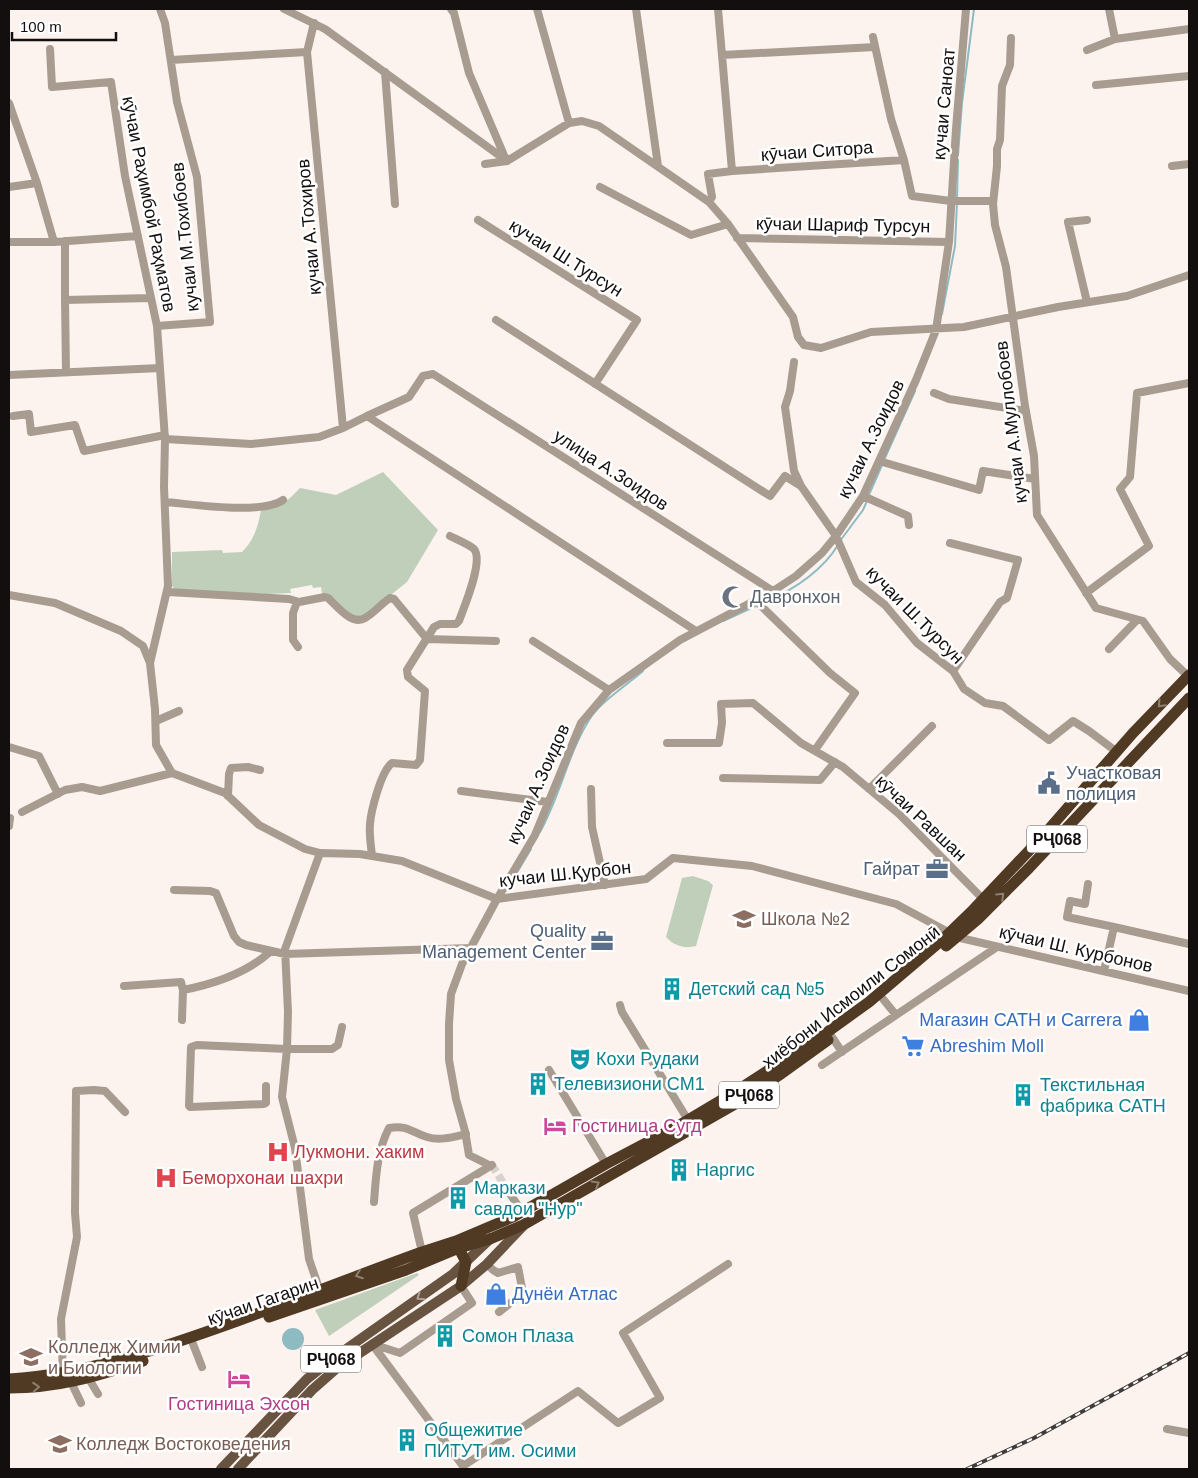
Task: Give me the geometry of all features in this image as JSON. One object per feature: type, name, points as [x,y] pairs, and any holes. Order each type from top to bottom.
[{"type":"highway","name":"РҶ068","points":[[953,935],[1133,733],[1189,676]]},
{"type":"highway","name":"РҶ068","points":[[953,935],[1030,868],[1189,698]]},
{"type":"highway","points":[[1133,733],[1144,744]]},
{"type":"highway","name":"хиёбони Исмоили Сомонӣ","points":[[523,1225],[737,1103],[778,1076],[882,999],[953,935]]},
{"type":"highway","name":"хиёбони Исмоили Сомонӣ","points":[[518,1215],[730,1095],[826,1033],[869,1002],[953,935]]},
{"type":"highway","name":"кӯчаи Гагарин","points":[[9,1388],[66,1380],[93,1368],[143,1354],[321,1294],[406,1270],[518,1215]]},
{"type":"highway","name":"кӯчаи Гагарин","points":[[9,1379],[90,1379],[193,1344],[422,1252],[454,1248],[490,1239],[523,1225]]},
{"type":"highway","points":[[454,1248],[462,1265],[461,1286]]},
{"type":"main road","name":"хиёбони Исмоили Сомонӣ","points":[[462,1265],[518,1215]]},
{"type":"main road","name":"хиёбони Исмоили Сомонӣ","points":[[238,1469],[312,1390],[337,1368],[461,1286],[487,1264],[523,1225]]},
{"type":"main road","name":"РҶ068","points":[[221,1469],[307,1379],[332,1358],[462,1265]]},
{"type":"street","name":"кучаи М.Тохибоев","points":[[157,326],[210,322],[198,177],[178,102],[160,9]]},
{"type":"street","points":[[284,9],[325,29],[507,161]]},
{"type":"street","points":[[451,9],[454,13],[469,73],[507,161]]},
{"type":"street","points":[[485,164],[507,161],[570,123],[537,9]]},
{"type":"street","points":[[636,9],[658,166]]},
{"type":"street","points":[[718,9],[732,171]]},
{"type":"street","name":"кучаи Саноат","points":[[955,201],[966,9]]},
{"type":"street","points":[[1109,9],[1115,39]]},
{"type":"street","name":"кучаи А.Тохиров","points":[[314,24],[307,52],[343,428]]},
{"type":"street","points":[[1087,50],[1115,39],[1189,29]]},
{"type":"street","name":"кӯчаи Ситора","points":[[873,38],[891,120],[904,160],[912,196],[955,201]]},
{"type":"street","name":"кучаи А.Муллобоев","points":[[1011,38],[1010,65],[1002,86],[1000,140],[997,149],[993,201],[995,225],[1006,268],[1034,456],[1037,515],[1096,608],[1140,621]]},
{"type":"street","points":[[722,55],[875,48]]},
{"type":"street","name":"кӯчаи Раҳимбой Раҳматов","points":[[50,49],[52,87],[111,82],[125,176],[157,326],[165,437],[168,592],[150,663]]},
{"type":"street","points":[[171,60],[307,52]]},
{"type":"street","points":[[385,72],[395,204]]},
{"type":"street","points":[[1096,86],[1189,76]]},
{"type":"street","points":[[9,103],[37,183],[54,242]]},
{"type":"street","name":"кӯчаи Шариф Турсун","points":[[570,123],[582,121],[599,126],[709,202],[728,224],[793,318],[798,337],[804,345],[821,348],[872,332],[938,329]]},
{"type":"street","name":"кӯчаи Ситора","points":[[709,202],[712,197],[708,174],[904,160]]},
{"type":"street","points":[[1172,166],[1189,164]]},
{"type":"street","points":[[9,187],[37,183]]},
{"type":"street","points":[[600,187],[691,235],[728,224]]},
{"type":"street","points":[[955,201],[993,201]]},
{"type":"street","name":"кучаи А.Зоидов","points":[[422,1252],[413,1213],[492,1166],[469,1155],[466,1134],[456,1099],[450,1060],[449,1024],[451,994],[470,948],[535,835],[581,723],[609,690],[696,631],[758,603],[796,576],[838,540],[882,462],[938,329],[955,201]]},
{"type":"street","name":"кучаи Ш.Турсун","points":[[478,220],[637,320],[595,384]]},
{"type":"street","points":[[1087,220],[1068,222],[1087,302]]},
{"type":"street","points":[[9,242],[54,242],[138,236]]},
{"type":"street","name":"кӯчаи Шариф Турсун","points":[[737,238],[949,242]]},
{"type":"street","points":[[65,241],[66,372]]},
{"type":"street","points":[[938,329],[964,327],[1013,316],[1127,296],[1189,275]]},
{"type":"street","points":[[65,300],[151,298]]},
{"type":"street","points":[[496,320],[770,496],[785,476],[801,486]]},
{"type":"street","name":"кучаи Ш.Турсун","points":[[794,362],[790,391],[785,407],[794,470],[801,486],[838,540],[856,582],[885,605],[917,643],[953,670],[964,690],[985,703],[1003,706],[1049,740],[1073,721],[1089,730],[1117,752]]},
{"type":"street","points":[[9,375],[160,368]]},
{"type":"street","name":"улица А.Зоидов","points":[[367,416],[409,397],[423,376],[433,374],[773,591]]},
{"type":"street","points":[[1086,593],[1149,546],[1120,489],[1130,477],[1137,393],[1189,382]]},
{"type":"street","points":[[934,393],[949,399],[1026,411]]},
{"type":"street","points":[[13,416],[29,414],[31,432],[75,425],[84,451],[165,437],[251,444],[319,437],[367,416],[696,631]]},
{"type":"street","points":[[882,462],[979,490],[982,472],[1035,480]]},
{"type":"street","points":[[863,496],[908,516],[909,525]]},
{"type":"street","points":[[165,502],[259,508],[283,500]]},
{"type":"street","points":[[372,856],[371,819],[385,771],[392,763],[416,765],[420,760],[425,691],[406,674],[406,670],[434,627],[437,625],[456,624],[459,621],[478,559],[474,549],[450,536]]},
{"type":"street","points":[[950,543],[1018,560],[1007,598],[1000,602],[953,670]]},
{"type":"street","points":[[168,592],[289,599],[297,602],[328,598],[352,619],[358,620],[364,619],[390,598],[394,599],[427,639],[496,641]]},
{"type":"street","points":[[9,596],[55,603],[121,631],[143,646],[150,663],[156,721],[156,745],[172,773],[100,791],[82,787],[65,790],[22,812]]},
{"type":"street","points":[[297,602],[293,613],[293,640],[298,646]]},
{"type":"street","points":[[758,603],[830,673],[855,693],[815,750]]},
{"type":"street","points":[[1109,649],[1140,621],[1170,659],[1189,676]]},
{"type":"street","points":[[533,641],[609,690]]},
{"type":"street","name":"кӯчаи Равшан","points":[[667,742],[719,743],[722,723],[721,704],[752,703],[801,743],[835,762],[899,814],[984,899]]},
{"type":"street","points":[[156,721],[179,711]]},
{"type":"street","points":[[869,789],[932,726]]},
{"type":"street","points":[[9,747],[39,756],[58,794]]},
{"type":"street","points":[[723,778],[820,780],[835,762]]},
{"type":"street","points":[[228,796],[231,768],[248,767],[260,770]]},
{"type":"street","name":"кучаи Ш.Қурбон","points":[[172,773],[225,793],[259,825],[305,849],[320,853],[372,856],[402,861],[497,899],[646,880],[673,858],[752,866],[896,904],[953,935]]},
{"type":"street","points":[[591,789],[592,827],[605,885]]},
{"type":"street","points":[[461,791],[548,802]]},
{"type":"street","points":[[320,853],[285,949],[288,1012],[287,1050],[282,1097],[295,1148],[309,1259],[321,1294]]},
{"type":"street","points":[[1088,884],[1085,904],[1070,901],[1067,917],[1189,944]]},
{"type":"street","points":[[174,890],[210,891],[216,893],[234,936],[239,942],[285,954],[470,948]]},
{"type":"street","points":[[1104,971],[1114,927]]},
{"type":"street","name":"кӯчаи Ш. Курбонов","points":[[953,935],[997,947],[1189,991]]},
{"type":"street","points":[[822,1065],[997,947]]},
{"type":"street","points":[[183,990],[198,987],[250,967],[271,951]]},
{"type":"street","points":[[124,986],[181,982],[183,990],[182,1020]]},
{"type":"street","points":[[882,999],[896,1015]]},
{"type":"street","points":[[620,1005],[622,1012],[688,1120]]},
{"type":"street","points":[[266,1086],[266,1103],[264,1104],[190,1108],[191,1046],[287,1050],[332,1049],[338,1045],[342,1027]]},
{"type":"street","points":[[832,1037],[842,1052]]},
{"type":"street","points":[[549,1070],[606,1164]]},
{"type":"street","points":[[81,1403],[66,1380],[60,1319],[77,1237],[75,1193],[76,1091],[105,1091],[125,1112]]},
{"type":"street","points":[[374,1202],[378,1159],[383,1138],[389,1128],[399,1127],[415,1131],[426,1137],[441,1140],[466,1134]]},
{"type":"street","points":[[505,1186],[518,1215]]},
{"type":"street","points":[[487,1264],[498,1273],[518,1267],[523,1293],[499,1312]]},
{"type":"street","points":[[372,1344],[464,1467],[578,1391],[618,1423],[660,1398],[623,1333],[728,1264]]},
{"type":"street","points":[[372,1344],[400,1353],[472,1303],[461,1286]]},
{"type":"street","points":[[193,1344],[202,1368]]},
{"type":"street","points":[[90,1379],[98,1394]]},
{"type":"street","points":[[1167,1429],[1189,1433]]},
{"type":"green space","points":[[383,472],[438,530],[407,582],[362,618],[354,619],[322,594],[321,587],[313,588],[312,585],[290,589],[291,593],[267,594],[177,592],[172,586],[172,552],[222,550],[223,553],[242,552],[250,543],[255,533],[261,510],[273,508],[283,503],[300,488],[336,495]]},
{"type":"green space","points":[[693,876],[708,881],[713,885],[696,946],[684,947],[676,945],[666,937],[682,878]]},
{"type":"green space","points":[[417,1273],[419,1275],[329,1336],[315,1310]]},
{"type":"water","points":[[617,1120],[623,1120],[627,1127],[623,1134],[617,1134],[613,1130],[613,1124]]},
{"type":"water","points":[[293,1328],[301,1331],[304,1339],[301,1347],[293,1350],[285,1347],[282,1339],[285,1331]]},
{"type":"waterway","points":[[958,155],[962,103],[974,9]]},
{"type":"waterway","points":[[957,198],[958,160]]},
{"type":"waterway","points":[[942,314],[955,246],[957,203]]},
{"type":"waterway","points":[[884,460],[915,391]]},
{"type":"waterway","points":[[868,497],[882,465]]},
{"type":"waterway","points":[[840,541],[863,510],[867,501]]},
{"type":"waterway","points":[[762,604],[784,593],[814,573],[838,545]]},
{"type":"waterway","points":[[723,621],[758,605]]},
{"type":"waterway","points":[[540,832],[575,747],[589,720],[607,700],[643,671]]},
{"type":"waterway","points":[[506,891],[531,849]]},
{"type":"tunnel","points":[[492,1165],[505,1186]]},
{"type":"railway","points":[[967,1469],[1034,1438],[1189,1353]]},
{"type":"place","name":"Давронхон","points":[[733,597]]},
{"type":"place","name":"Участковая полиция","points":[[1049,783]]},
{"type":"place","name":"Гайрат","points":[[937,869]]},
{"type":"place","name":"Школа №2","points":[[744,919]]},
{"type":"place","name":"Quality Management Center","points":[[602,941]]},
{"type":"place","name":"Детский сад №5","points":[[672,989]]},
{"type":"place","name":"Магазин САТН и Carrera","points":[[1139,1020]]},
{"type":"place","name":"Abreshim Moll","points":[[913,1046]]},
{"type":"place","name":"Кохи Рудаки","points":[[580,1059]]},
{"type":"place","name":"Телевизиони СМ1","points":[[538,1084]]},
{"type":"place","name":"Текстильная фабрика САТН","points":[[1023,1095]]},
{"type":"place","name":"Гостиница Сугд","points":[[555,1126]]},
{"type":"place","name":"Лукмони. хаким","points":[[278,1152]]},
{"type":"place","name":"Наргис","points":[[679,1170]]},
{"type":"place","name":"Беморхонаи шахри","points":[[166,1178]]},
{"type":"place","name":"Маркази савдои \"Нур\"","points":[[458,1198]]},
{"type":"place","name":"Дунёи Атлас","points":[[496,1294]]},
{"type":"place","name":"Сомон Плаза","points":[[445,1336]]},
{"type":"place","name":"Колледж Химии и Биологии","points":[[31,1357]]},
{"type":"place","name":"Гостиница Эхсон","points":[[239,1379]]},
{"type":"place","name":"Общежитие ПИТУТ им. Осими","points":[[407,1440]]},
{"type":"place","name":"Колледж Востоковедения","points":[[60,1444]]}]
